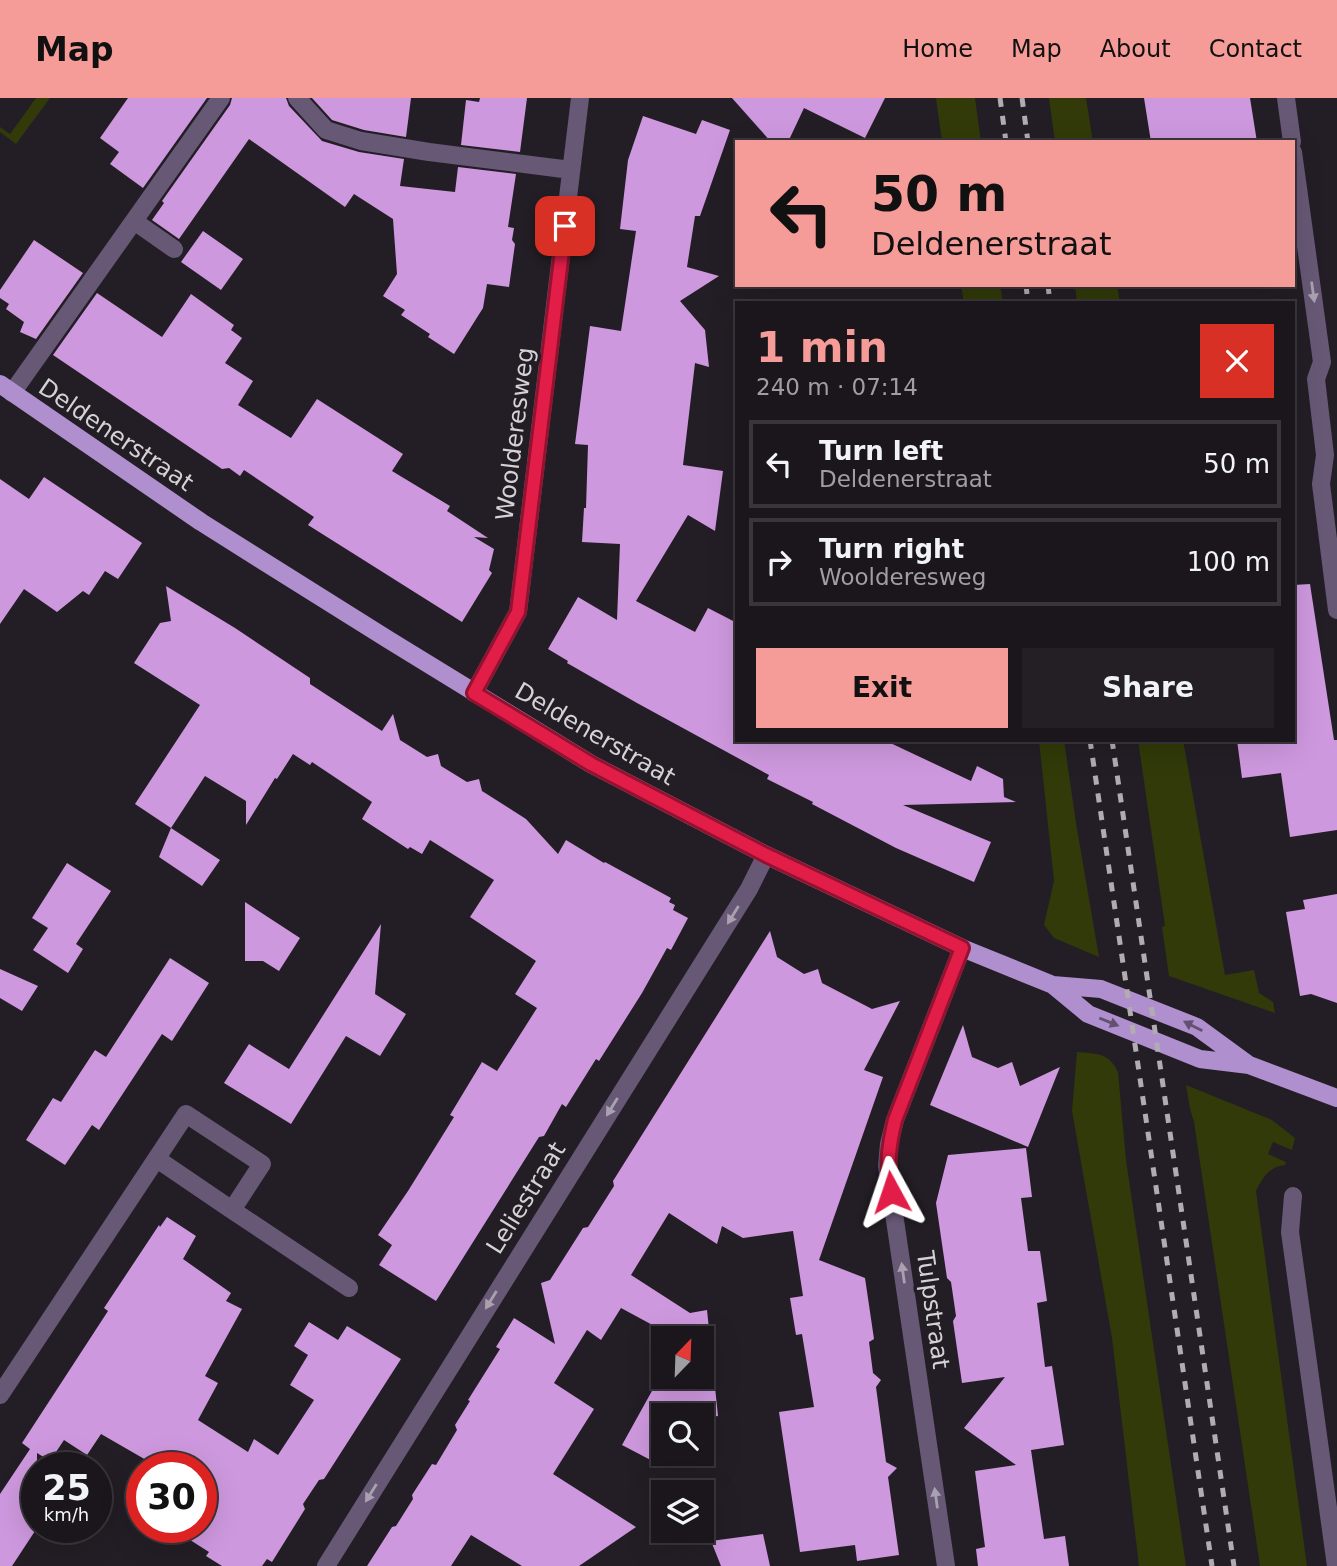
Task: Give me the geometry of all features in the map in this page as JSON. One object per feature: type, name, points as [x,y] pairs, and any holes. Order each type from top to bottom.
[{"type":"main road","name":"Deldenerstraat","points":[[6,389],[201,522],[591,764],[766,855],[962,948],[1053,985],[1101,989],[1197,1027],[1249,1065]]},
{"type":"main road","name":"Deldenerstraat","points":[[1053,985],[1088,1014],[1200,1059],[1249,1065],[1337,1098]]},
{"type":"street","points":[[6,389],[134,221],[221,98]]},
{"type":"street","points":[[297,98],[326,130],[360,141],[571,170]]},
{"type":"street","name":"Woolderesweg","points":[[474,693],[518,612],[580,98]]},
{"type":"street","points":[[1288,101],[1292,140]]},
{"type":"street","points":[[1295,180],[1300,249],[1322,362],[1316,379],[1325,455],[1321,484],[1335,573],[1337,610]]},
{"type":"street","points":[[134,221],[174,249]]},
{"type":"street","name":"Leliestraat","points":[[326,1566],[749,889],[766,855]]},
{"type":"street","name":"Tulpstraat","points":[[946,1566],[887,1166],[895,1120],[962,948]]},
{"type":"street","points":[[0,1395],[186,1114],[262,1164],[232,1210]]},
{"type":"street","points":[[157,1159],[349,1289]]},
{"type":"street","points":[[1293,1195],[1290,1232],[1336,1566]]},
{"type":"green space","points":[[36,98],[50,98],[16,144],[0,132],[0,127],[10,134]]},
{"type":"green space","points":[[936,98],[975,98],[981,140],[942,140]]},
{"type":"green space","points":[[1049,98],[1086,98],[1093,140],[1055,140]]},
{"type":"green space","points":[[961,287],[1000,287],[1003,301],[964,301]]},
{"type":"green space","points":[[1075,287],[1117,287],[1120,301],[1077,301]]},
{"type":"green space","points":[[1039,742],[1064,742],[1099,957],[1054,938],[1044,925],[1054,881]]},
{"type":"green space","points":[[1138,742],[1183,742],[1225,975],[1254,970],[1259,993],[1273,1002],[1275,1013],[1169,976],[1162,927],[1165,926]]},
{"type":"green space","points":[[1077,1052],[1106,1057],[1118,1072],[1126,1160],[1186,1566],[1139,1566],[1112,1338],[1072,1111]]},
{"type":"green space","points":[[1186,1085],[1272,1120],[1295,1138],[1292,1150],[1273,1142],[1268,1154],[1286,1162],[1285,1165],[1267,1174],[1256,1191],[1307,1566],[1260,1566],[1194,1122]]},
{"type":"building","points":[[128,98],[207,98],[143,188],[110,164],[119,152],[100,138]]},
{"type":"building","points":[[232,98],[286,98],[289,106],[322,141],[359,152],[404,159],[400,186],[455,192],[458,167],[516,174],[508,227],[514,228],[512,240],[515,244],[509,287],[487,284],[483,308],[454,354],[401,315],[405,310],[383,296],[397,274],[393,219],[354,194],[345,207],[249,139],[179,239],[152,220],[164,203],[162,201],[230,105]]},
{"type":"building","points":[[312,98],[411,98],[406,137],[364,130],[332,120]]},
{"type":"building","points":[[480,98],[527,98],[520,152],[461,145],[466,100],[479,102]]},
{"type":"building","points":[[732,98],[885,98],[865,138],[804,108],[789,140],[769,140]]},
{"type":"building","points":[[1144,98],[1250,98],[1257,140],[1151,140]]},
{"type":"building","points":[[643,116],[696,134],[702,120],[730,130],[700,216],[695,216],[687,267],[719,276],[680,301],[705,330],[709,367],[695,363],[683,465],[723,471],[715,531],[688,515],[636,601],[695,632],[708,608],[735,622],[735,742],[888,742],[971,781],[977,766],[1003,779],[1004,797],[1016,802],[903,805],[991,842],[974,882],[896,848],[812,804],[813,802],[767,779],[769,775],[637,703],[567,663],[568,661],[548,649],[578,597],[617,620],[620,544],[582,542],[588,445],[575,444],[590,326],[621,331],[636,231],[620,229],[628,160]]},
{"type":"building","points":[[203,231],[243,259],[221,290],[181,262]]},
{"type":"building","points":[[34,240],[83,273],[36,339],[20,332],[24,322],[6,309],[9,304],[0,298],[0,290]]},
{"type":"building","points":[[97,293],[162,337],[191,294],[234,325],[231,330],[242,338],[225,363],[253,381],[238,405],[291,438],[317,399],[403,454],[392,471],[450,506],[447,511],[488,538],[474,537],[494,549],[489,570],[492,573],[462,622],[308,525],[314,517],[244,470],[240,476],[229,468],[222,469],[53,355]]},
{"type":"building","points":[[44,477],[142,543],[118,579],[105,571],[89,595],[83,591],[57,612],[24,589],[0,624],[0,479],[29,499]]},
{"type":"building","points":[[1310,584],[1334,740],[1337,740],[1337,830],[1290,837],[1281,773],[1242,778],[1237,742],[1295,742],[1295,585]]},
{"type":"building","points":[[166,586],[310,678],[310,684],[382,731],[393,714],[400,740],[427,757],[438,754],[441,766],[467,782],[479,779],[482,791],[526,819],[558,854],[566,840],[671,898],[669,902],[675,905],[673,910],[688,918],[671,950],[667,948],[599,1061],[596,1059],[566,1107],[562,1104],[544,1136],[539,1137],[436,1301],[379,1265],[392,1245],[378,1235],[454,1117],[450,1115],[482,1062],[497,1071],[537,1008],[515,994],[536,961],[470,917],[494,880],[430,840],[422,854],[410,847],[408,849],[362,819],[372,802],[312,762],[310,765],[293,754],[246,825],[246,801],[205,776],[171,828],[135,804],[200,705],[134,663],[160,623],[171,621]]},
{"type":"building","points":[[171,828],[220,860],[202,886],[159,857]]},
{"type":"building","points":[[67,863],[111,891],[76,944],[83,949],[68,973],[33,950],[48,928],[32,918]]},
{"type":"building","points":[[1337,894],[1337,1003],[1311,994],[1300,996],[1286,912],[1305,909],[1303,900]]},
{"type":"building","points":[[245,902],[300,938],[279,971],[263,961],[245,961]]},
{"type":"building","points":[[381,924],[375,994],[406,1014],[380,1056],[346,1036],[291,1124],[224,1083],[249,1044],[289,1069]]},
{"type":"building","points":[[770,931],[777,957],[804,974],[818,969],[822,983],[872,1009],[900,1001],[864,1070],[883,1077],[819,1260],[865,1278],[874,1339],[869,1342],[873,1373],[881,1380],[876,1387],[886,1462],[897,1468],[888,1477],[899,1555],[857,1561],[855,1545],[800,1552],[779,1412],[814,1407],[802,1334],[796,1335],[790,1298],[803,1296],[793,1231],[743,1238],[722,1226],[717,1244],[669,1213],[631,1275],[690,1313],[707,1310],[709,1326],[654,1326],[621,1308],[601,1340],[587,1330],[554,1383],[594,1409],[553,1474],[636,1527],[579,1566],[522,1566],[471,1535],[451,1566],[367,1566],[392,1527],[396,1526],[413,1499],[412,1495],[432,1464],[436,1465],[457,1430],[455,1425],[500,1349],[496,1347],[514,1318],[555,1344],[541,1283],[550,1280],[583,1228],[588,1227],[614,1186],[613,1181]]},
{"type":"building","points":[[170,958],[209,983],[172,1041],[162,1034],[99,1130],[92,1125],[65,1165],[26,1140],[53,1098],[61,1102],[95,1050],[106,1057]]},
{"type":"building","points":[[0,969],[38,986],[22,1011],[0,998]]},
{"type":"building","points":[[963,1025],[972,1057],[998,1068],[1012,1062],[1020,1086],[1060,1067],[1028,1147],[930,1105]]},
{"type":"building","points":[[1026,1148],[1032,1197],[1021,1198],[1028,1251],[1040,1251],[1047,1301],[1037,1303],[1045,1367],[1052,1366],[1064,1445],[1031,1450],[1044,1539],[1065,1536],[1069,1566],[978,1566],[976,1549],[985,1547],[975,1471],[1016,1465],[964,1428],[1005,1377],[962,1383],[953,1321],[956,1316],[951,1282],[947,1278],[936,1203],[948,1155]]},
{"type":"building","points":[[167,1217],[196,1236],[183,1259],[231,1293],[226,1301],[242,1309],[205,1376],[218,1383],[198,1420],[248,1452],[254,1439],[278,1455],[314,1400],[290,1385],[308,1355],[294,1346],[309,1322],[338,1340],[347,1326],[401,1359],[324,1479],[319,1480],[303,1504],[305,1509],[272,1562],[267,1559],[262,1566],[222,1566],[206,1556],[209,1552],[195,1543],[217,1543],[217,1452],[132,1452],[101,1434],[89,1452],[82,1452],[64,1440],[56,1452],[28,1452],[30,1449],[22,1443],[108,1311],[104,1308],[159,1225],[160,1227]]},
{"type":"building","points":[[714,1377],[718,1416],[714,1416],[714,1403],[651,1403],[651,1460],[622,1445],[652,1390],[714,1390]]},
{"type":"building","points":[[21,1462],[21,1543],[27,1543],[12,1566],[0,1566],[0,1494]]},
{"type":"building","points":[[763,1534],[770,1566],[721,1566],[712,1543]]},
{"type":"railway","points":[[1000,98],[1006,140]]},
{"type":"railway","points":[[1022,98],[1028,140]]},
{"type":"railway","points":[[1026,287],[1028,301]]},
{"type":"railway","points":[[1048,287],[1050,301]]},
{"type":"railway","points":[[1090,742],[1212,1566]]},
{"type":"railway","points":[[1112,742],[1234,1566]]},
{"type":"route","points":[[565,226],[518,612],[474,693],[612,775],[766,855],[962,948],[895,1120],[887,1166],[891,1192]]}]
